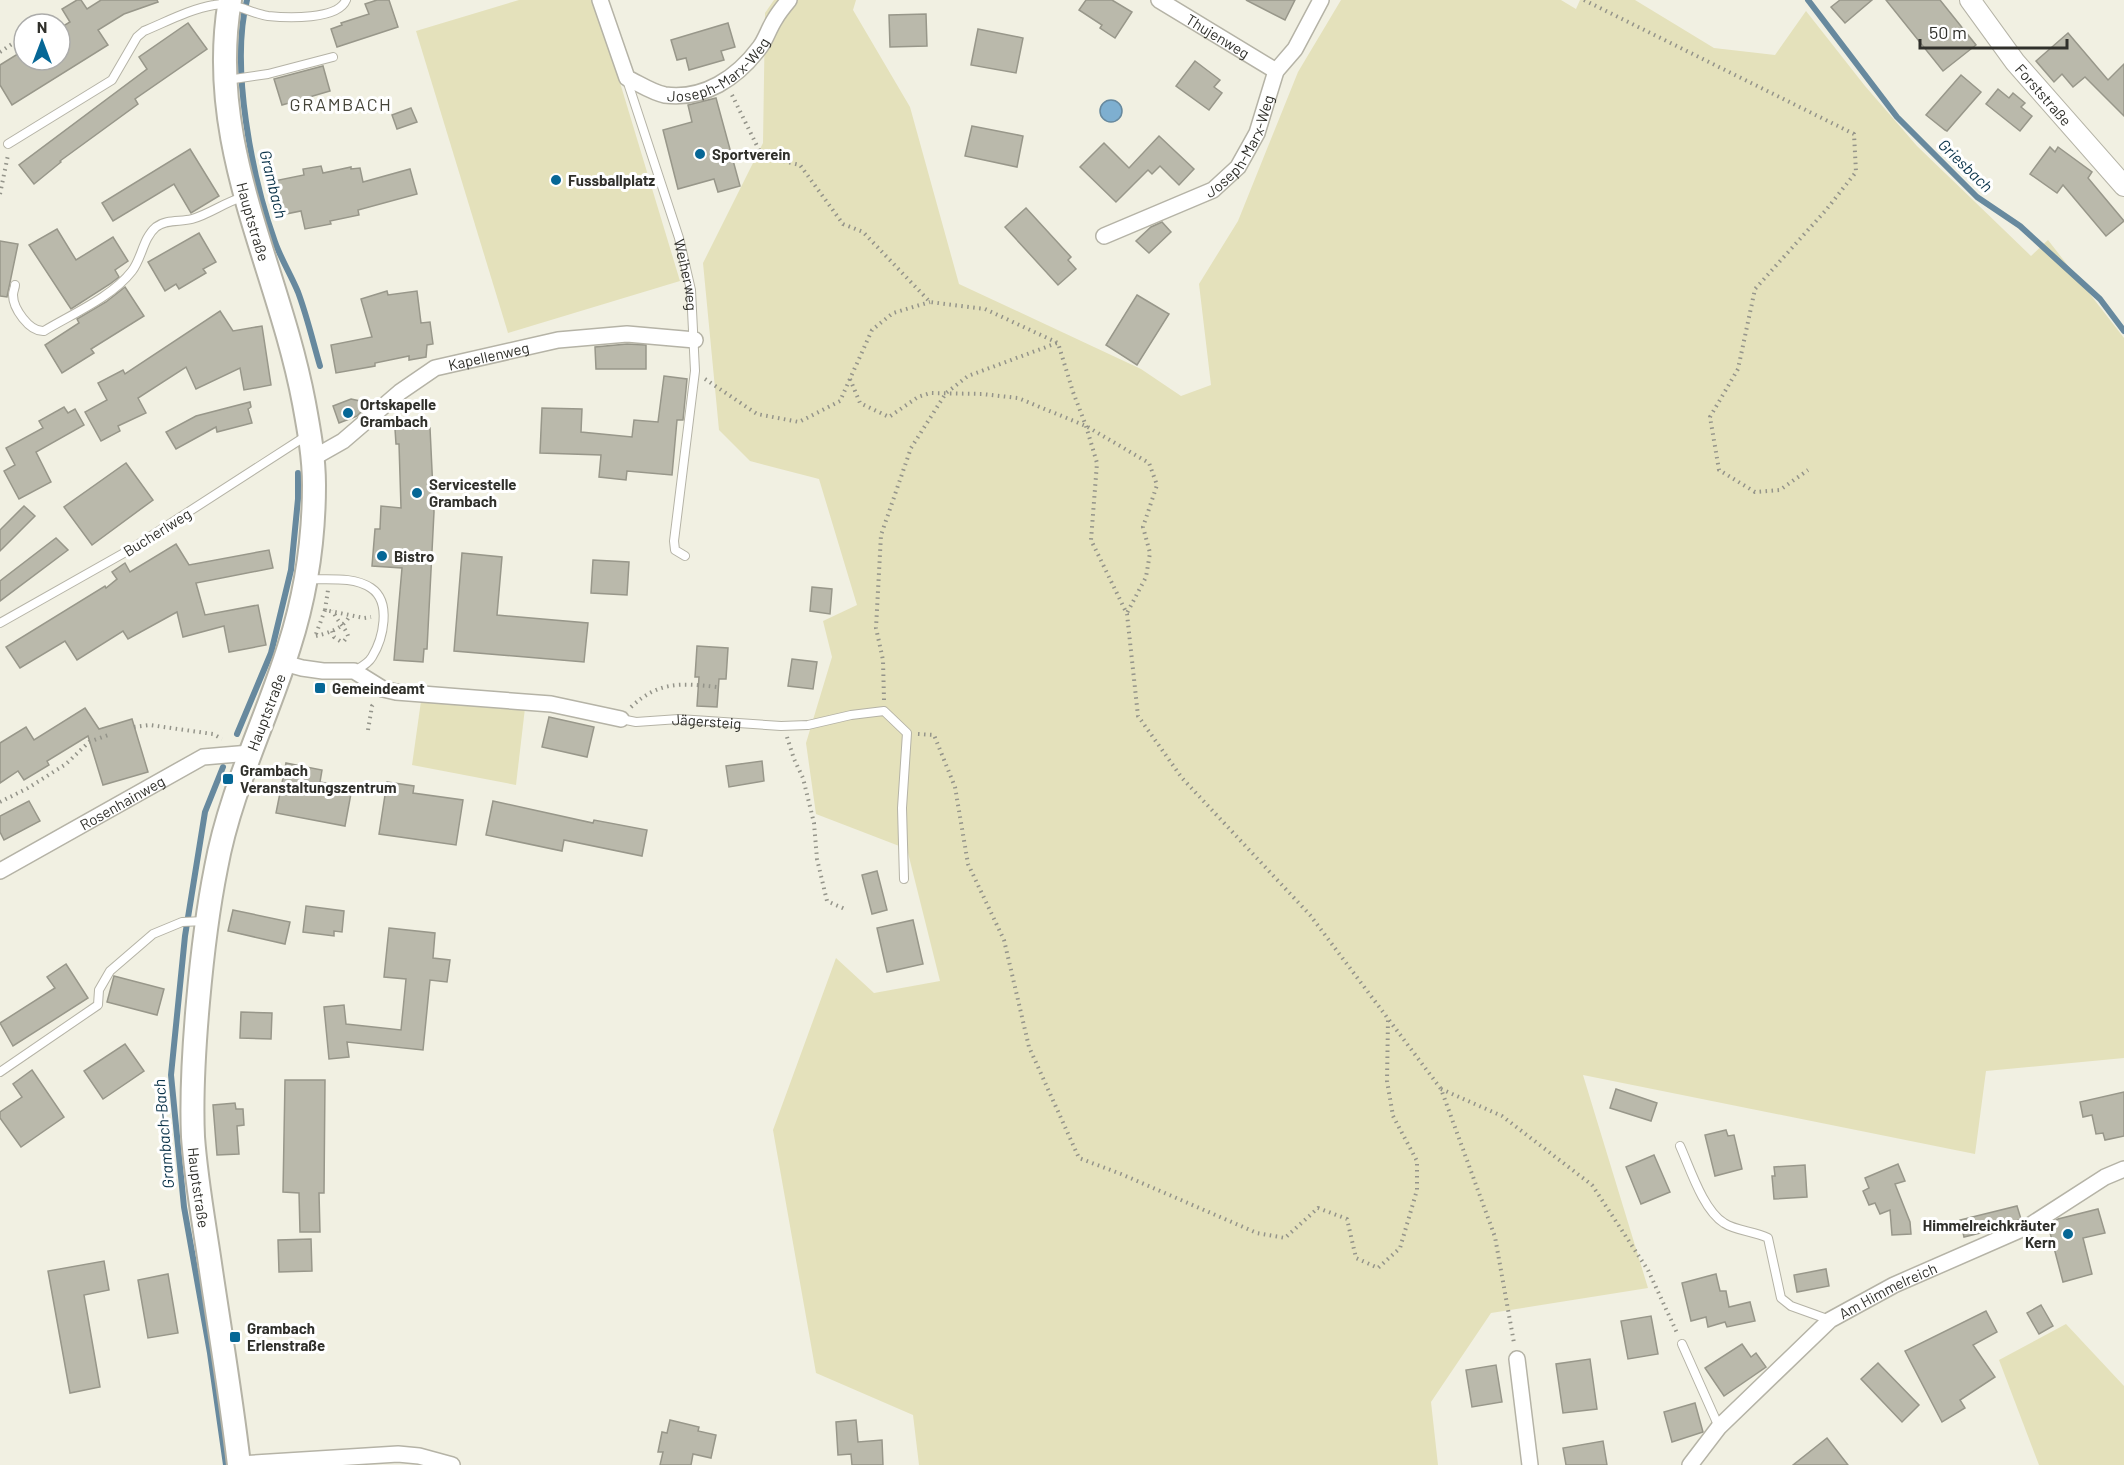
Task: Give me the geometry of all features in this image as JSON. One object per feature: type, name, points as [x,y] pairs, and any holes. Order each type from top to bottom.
[{"type":"main road","name":"Hauptstraße","points":[[233,4],[226,38],[236,79],[229,124],[244,197],[294,353],[313,458],[312,531],[300,610],[284,663],[250,753],[223,836],[207,921],[194,1045],[193,1134],[199,1194],[239,1465]]},
{"type":"street","name":"Weiherweg","points":[[600,0],[627,78]]},
{"type":"street","name":"Joseph-Marx-Weg","points":[[627,78],[663,95],[690,94],[711,89],[741,68],[760,47],[789,0]]},
{"type":"street","name":"Thujenweg","points":[[1159,0],[1276,71]]},
{"type":"street","name":"Joseph-Marx-Weg","points":[[1104,236],[1201,196],[1222,183],[1238,166],[1257,133],[1276,71],[1295,49],[1322,0]]},
{"type":"street","name":"Forststraße","points":[[1970,0],[2015,62],[2124,186]]},
{"type":"street","name":"Kapellenweg","points":[[313,458],[343,441],[400,392],[435,368],[558,340],[627,334],[695,340]]},
{"type":"street","points":[[284,663],[323,671],[354,671]]},
{"type":"street","name":"Jägersteig","points":[[354,671],[383,689],[396,692],[551,704],[621,719]]},
{"type":"street","name":"Rosenhainweg","points":[[0,872],[203,757],[250,753]]},
{"type":"street","name":"Am Himmelreich","points":[[1690,1465],[1719,1427],[1830,1320],[1893,1285],[2029,1226],[2097,1182],[2124,1169]]},
{"type":"street","points":[[1517,1359],[1530,1465]]},
{"type":"street","points":[[239,1465],[399,1454],[419,1456],[452,1465]]},
{"type":"lane","points":[[8,144],[112,80],[137,36],[144,31],[213,5],[233,4],[267,16],[293,17],[334,12],[344,6],[346,0]]},
{"type":"lane","points":[[236,79],[333,57]]},
{"type":"lane","name":"Weiherweg","points":[[627,78],[679,238],[691,290],[695,371],[674,541],[675,550],[685,556]]},
{"type":"lane","points":[[15,285],[13,295],[27,325],[37,331],[44,331],[111,291],[125,279],[134,269],[148,237],[156,227],[163,223],[194,219],[230,201],[244,197]]},
{"type":"lane","name":"Bucherlweg","points":[[0,623],[131,549],[310,434]]},
{"type":"lane","points":[[306,579],[349,580],[364,584],[374,590],[380,599],[384,615],[381,637],[372,658],[364,666],[354,671]]},
{"type":"lane","points":[[884,711],[907,733],[902,808],[904,879]]},
{"type":"lane","name":"Jägersteig","points":[[621,719],[636,722],[679,719],[782,726],[808,725],[851,715],[884,711]]},
{"type":"lane","points":[[0,1072],[98,1005],[99,990],[110,971],[153,934],[182,922],[207,921]]},
{"type":"lane","points":[[1680,1146],[1711,1212],[1725,1224],[1768,1238],[1781,1298],[1791,1306],[1830,1320]]},
{"type":"lane","points":[[1682,1344],[1719,1427]]},
{"type":"path","points":[[1584,0],[1854,134],[1856,172],[1826,210],[1755,289],[1738,369],[1710,417],[1719,470],[1755,492],[1780,490],[1808,470]]},
{"type":"path","points":[[725,81],[762,156],[800,165],[843,224],[863,232],[930,302]]},
{"type":"path","points":[[0,194],[8,144]]},
{"type":"path","points":[[695,371],[757,414],[799,422],[840,401],[872,330],[893,313],[930,302],[985,309],[1058,343],[1096,462],[1091,540],[1127,614],[1138,716],[1182,778],[1310,915],[1441,1089],[1495,1237],[1517,1359]]},
{"type":"path","points":[[884,711],[883,660],[876,628],[881,535],[911,448],[946,393],[968,376],[1058,343]]},
{"type":"path","points":[[850,379],[860,403],[889,417],[918,397],[930,393],[982,394],[1018,399],[1086,426],[1149,463],[1157,485],[1143,527],[1150,553],[1146,577],[1127,614]]},
{"type":"path","points":[[350,615],[341,626],[315,636],[324,609],[364,618],[384,615]]},
{"type":"path","points":[[332,631],[338,640],[344,641],[347,634],[335,618],[333,610]]},
{"type":"path","points":[[621,719],[647,693],[657,688],[690,684],[717,687]]},
{"type":"path","points":[[368,730],[372,706],[380,697],[383,689]]},
{"type":"path","points":[[134,727],[150,725],[213,734],[250,753]]},
{"type":"path","points":[[782,726],[806,789],[814,823],[817,859],[828,901],[847,910]]},
{"type":"path","points":[[907,733],[934,735],[955,787],[968,864],[1004,940],[1029,1047],[1079,1158],[1257,1233],[1285,1238],[1318,1208],[1347,1219],[1356,1258],[1378,1268],[1400,1248],[1417,1190],[1417,1161],[1393,1116],[1387,1081],[1388,1019]]},
{"type":"path","points":[[0,802],[28,788],[66,764],[88,741],[111,734]]},
{"type":"path","points":[[1441,1089],[1502,1116],[1592,1185],[1647,1270],[1682,1344]]},
{"type":"shaded area","name":"Fussballplatz","points":[[519,0],[595,0],[680,281],[508,333],[416,31]]},
{"type":"shaded area","points":[[774,0],[856,0],[853,10],[910,107],[959,284],[1141,369],[1181,396],[1211,385],[1199,284],[1238,221],[1298,72],[1341,0],[1561,0],[1576,9],[1580,0],[1635,0],[1714,48],[1775,55],[1806,11],[1865,86],[1917,146],[2031,256],[2048,240],[2124,338],[2124,1058],[1986,1071],[1975,1154],[1583,1075],[1648,1288],[1491,1313],[1431,1402],[1438,1465],[919,1465],[913,1415],[816,1373],[773,1130],[836,958],[874,993],[940,981],[907,849],[816,814],[806,743],[832,657],[823,621],[857,605],[819,479],[750,461],[719,430],[703,263],[763,143],[765,13]]},
{"type":"shaded area","points":[[421,701],[525,708],[516,785],[412,765]]},
{"type":"shaded area","points":[[2066,1324],[2124,1386],[2124,1465],[2039,1465],[1999,1360]]},
{"type":"water","points":[[1111,100],[1119,103],[1122,111],[1119,119],[1111,122],[1103,119],[1100,111],[1103,103]]},
{"type":"building","points":[[77,0],[81,0],[87,9],[101,0],[157,0],[158,2],[124,14],[98,30],[108,45],[72,68],[72,12],[64,12],[62,9]]},
{"type":"building","points":[[377,0],[389,0],[398,27],[337,47],[331,29],[342,25],[341,23],[369,14],[365,4]]},
{"type":"building","points":[[1086,0],[1112,0],[1132,12],[1115,38],[1100,28],[1102,25],[1079,10]]},
{"type":"building","points":[[1246,0],[1295,0],[1285,20]]},
{"type":"building","points":[[1840,0],[1872,0],[1845,23],[1831,7]]},
{"type":"building","points":[[1886,0],[1940,0],[1976,45],[1943,71]]},
{"type":"building","points":[[926,14],[927,46],[890,47],[889,15]]},
{"type":"building","points":[[188,23],[207,49],[135,99],[138,104],[60,161],[34,184],[19,165],[147,69],[139,57]]},
{"type":"building","points":[[728,23],[735,47],[721,51],[724,60],[689,70],[686,58],[677,60],[671,40]]},
{"type":"building","points":[[978,29],[1023,38],[1016,73],[971,65]]},
{"type":"building","points":[[2068,33],[2108,80],[2124,64],[2124,116],[2085,77],[2073,87],[2062,74],[2054,82],[2036,61]]},
{"type":"building","points":[[12,58],[12,72],[65,72],[12,105],[0,85],[0,65]]},
{"type":"building","points":[[1195,61],[1220,80],[1214,87],[1222,93],[1209,110],[1176,86]]},
{"type":"building","points":[[323,66],[330,91],[282,105],[274,79]]},
{"type":"building","points":[[1961,75],[1981,92],[1947,131],[1926,115]]},
{"type":"building","points":[[1998,89],[2009,98],[2013,93],[2025,103],[2021,107],[2032,116],[2020,131],[1986,104]]},
{"type":"building","name":"Sportverein","points":[[716,98],[740,186],[718,192],[714,179],[678,189],[663,130],[692,122],[688,105]]},
{"type":"building","points":[[411,108],[417,122],[397,129],[392,115]]},
{"type":"building","points":[[972,126],[1023,136],[1017,167],[965,156]]},
{"type":"building","points":[[1159,136],[1194,169],[1179,185],[1160,166],[1152,174],[1148,170],[1116,202],[1080,167],[1104,143],[1129,168]]},
{"type":"building","points":[[2050,147],[2055,152],[2058,147],[2092,172],[2088,178],[2124,221],[2106,236],[2063,185],[2057,193],[2030,174]]},
{"type":"building","points":[[190,149],[219,196],[191,213],[174,184],[113,221],[102,203]]},
{"type":"building","points":[[321,166],[323,173],[351,167],[351,169],[360,168],[363,182],[410,169],[417,194],[358,210],[359,215],[330,221],[331,224],[305,229],[301,211],[276,216],[269,182],[304,175],[303,169]]},
{"type":"building","points":[[1026,208],[1071,257],[1068,260],[1076,269],[1058,285],[1005,227]]},
{"type":"building","points":[[1162,222],[1171,232],[1149,253],[1136,241],[1151,227]]},
{"type":"building","points":[[57,229],[76,260],[113,237],[128,261],[115,270],[119,277],[71,309],[29,245]]},
{"type":"building","points":[[199,233],[216,262],[203,269],[206,273],[179,289],[176,284],[165,291],[148,262]]},
{"type":"building","points":[[0,241],[18,244],[7,297],[0,296]]},
{"type":"building","points":[[125,287],[144,316],[91,349],[94,353],[62,373],[45,345],[79,323],[77,319],[106,302]]},
{"type":"building","points":[[387,291],[388,295],[417,291],[421,323],[430,322],[433,344],[427,345],[426,357],[409,360],[409,356],[375,363],[375,366],[336,373],[331,345],[372,337],[361,299]]},
{"type":"building","points":[[1137,295],[1169,314],[1137,365],[1106,345]]},
{"type":"building","points":[[220,311],[233,331],[262,326],[271,385],[244,390],[240,368],[196,389],[186,367],[138,398],[146,413],[118,426],[120,431],[101,441],[85,412],[107,400],[98,383],[123,370],[125,374]]},
{"type":"building","points":[[646,345],[646,369],[596,369],[595,347]]},
{"type":"building","points":[[664,376],[687,379],[683,420],[677,420],[672,475],[627,471],[626,480],[599,477],[601,455],[540,453],[542,408],[582,409],[581,432],[632,437],[634,420],[658,422]]},
{"type":"building","name":"Ortskapelle Grambach","points":[[351,399],[360,401],[363,410],[357,416],[339,423],[333,406]]},
{"type":"building","points":[[250,402],[251,407],[248,409],[252,423],[217,432],[216,427],[176,449],[166,432],[196,416]]},
{"type":"building","points":[[64,407],[68,413],[75,409],[84,425],[36,452],[51,482],[19,499],[4,471],[15,465],[6,448],[43,428],[39,421]]},
{"type":"building","points":[[430,428],[434,512],[427,649],[424,649],[423,662],[394,660],[402,568],[372,566],[375,529],[380,529],[381,506],[401,508],[399,444],[396,444],[395,429]]},
{"type":"building","points":[[126,463],[153,500],[92,545],[64,507]]},
{"type":"building","points":[[24,506],[35,516],[0,551],[0,530]]},
{"type":"building","points":[[56,538],[68,550],[0,601],[0,581]]},
{"type":"building","points":[[176,544],[189,565],[269,550],[273,568],[196,583],[205,615],[258,605],[266,645],[229,652],[224,626],[183,637],[177,612],[128,639],[123,631],[77,660],[65,641],[20,668],[6,647],[105,586],[106,588],[117,579],[112,572],[125,563],[130,572]]},
{"type":"building","points":[[462,553],[502,557],[497,615],[588,623],[584,662],[454,651]]},
{"type":"building","points":[[593,560],[629,562],[627,595],[591,593]]},
{"type":"building","points":[[812,587],[832,589],[830,614],[810,611]]},
{"type":"building","points":[[697,646],[728,648],[726,679],[719,679],[717,707],[697,706],[699,677],[695,677]]},
{"type":"building","points":[[792,659],[817,662],[813,689],[788,686]]},
{"type":"building","points":[[85,708],[99,729],[132,719],[148,772],[103,785],[88,736],[47,761],[49,765],[24,780],[18,771],[0,783],[0,743],[26,727],[34,740]]},
{"type":"building","points":[[549,717],[594,727],[587,757],[542,747]]},
{"type":"building","points":[[762,761],[764,781],[729,787],[726,766]]},
{"type":"building","points":[[286,763],[322,770],[320,782],[352,788],[345,826],[276,813]]},
{"type":"building","points":[[387,782],[414,786],[413,793],[463,800],[456,845],[379,834]]},
{"type":"building","points":[[29,801],[40,821],[4,840],[0,832],[0,816]]},
{"type":"building","points":[[493,801],[593,823],[594,820],[647,830],[642,856],[564,840],[562,851],[486,835]]},
{"type":"building","points":[[877,871],[887,910],[872,914],[862,875]]},
{"type":"building","points":[[306,906],[344,911],[342,932],[334,931],[334,936],[303,932]]},
{"type":"building","points":[[233,910],[290,922],[285,944],[228,931]]},
{"type":"building","points":[[913,920],[923,964],[887,972],[877,928]]},
{"type":"building","points":[[389,928],[435,933],[433,958],[450,960],[447,982],[430,980],[423,1050],[347,1042],[349,1057],[329,1059],[324,1007],[344,1005],[346,1024],[401,1030],[406,979],[384,977]]},
{"type":"building","points":[[66,964],[88,998],[13,1046],[0,1023],[55,988],[47,977]]},
{"type":"building","points":[[114,976],[164,989],[157,1015],[107,1002]]},
{"type":"building","points":[[241,1012],[272,1013],[271,1039],[240,1038]]},
{"type":"building","points":[[125,1044],[144,1071],[103,1099],[84,1071]]},
{"type":"building","points":[[32,1070],[64,1117],[21,1147],[0,1118],[0,1112],[22,1097],[13,1084]]},
{"type":"building","points":[[285,1080],[325,1080],[324,1193],[319,1193],[320,1232],[300,1232],[299,1193],[283,1192]]},
{"type":"building","points":[[1616,1089],[1657,1103],[1651,1121],[1610,1108]]},
{"type":"building","points":[[2124,1092],[2124,1136],[2105,1140],[2103,1133],[2096,1134],[2092,1115],[2083,1117],[2080,1102]]},
{"type":"building","points":[[235,1103],[236,1109],[243,1109],[244,1125],[237,1126],[239,1154],[217,1155],[213,1105]]},
{"type":"building","points":[[1726,1130],[1728,1136],[1734,1135],[1742,1169],[1715,1176],[1705,1135]]},
{"type":"building","points":[[1654,1155],[1670,1192],[1641,1204],[1626,1167]]},
{"type":"building","points":[[1898,1164],[1905,1181],[1895,1184],[1910,1222],[1911,1234],[1892,1235],[1890,1210],[1880,1214],[1875,1203],[1869,1205],[1863,1191],[1869,1188],[1865,1178]]},
{"type":"building","points":[[1805,1165],[1807,1197],[1774,1199],[1772,1176],[1775,1176],[1774,1167]]},
{"type":"building","points":[[2017,1206],[2021,1219],[2000,1228],[1964,1237],[1960,1220]]},
{"type":"building","points":[[2098,1209],[2105,1233],[2083,1238],[2092,1274],[2063,1282],[2048,1225],[2058,1219]]},
{"type":"building","points":[[311,1239],[312,1271],[279,1272],[278,1240]]},
{"type":"building","points":[[104,1261],[109,1290],[84,1295],[100,1387],[70,1393],[48,1271]]},
{"type":"building","points":[[1826,1269],[1829,1286],[1797,1292],[1794,1275]]},
{"type":"building","points":[[168,1274],[178,1333],[148,1338],[138,1280]]},
{"type":"building","points":[[1716,1274],[1720,1291],[1726,1291],[1729,1307],[1750,1302],[1755,1321],[1727,1327],[1725,1322],[1708,1327],[1706,1317],[1691,1321],[1682,1283]]},
{"type":"building","points":[[2041,1305],[2053,1326],[2039,1334],[2027,1313]]},
{"type":"building","points":[[1986,1311],[1997,1332],[1973,1345],[1995,1377],[1960,1400],[1965,1408],[1942,1422],[1905,1351]]},
{"type":"building","points":[[1651,1316],[1658,1354],[1628,1359],[1621,1321]]},
{"type":"building","points":[[1742,1344],[1751,1357],[1756,1353],[1766,1367],[1724,1396],[1705,1368]]},
{"type":"building","points":[[1590,1359],[1597,1409],[1563,1413],[1556,1364]]},
{"type":"building","points":[[1878,1363],[1919,1405],[1902,1422],[1861,1379]]},
{"type":"building","points":[[1496,1365],[1502,1402],[1472,1407],[1466,1370]]},
{"type":"building","points":[[1695,1403],[1703,1432],[1672,1442],[1664,1412]]},
{"type":"building","points":[[670,1420],[699,1427],[698,1431],[716,1435],[711,1458],[693,1454],[691,1465],[660,1465],[663,1452],[658,1452],[662,1432],[667,1433]]},
{"type":"building","points":[[856,1420],[858,1442],[882,1440],[883,1465],[852,1465],[851,1454],[838,1455],[836,1422]]},
{"type":"building","points":[[1827,1438],[1848,1465],[1793,1465]]},
{"type":"building","points":[[1603,1441],[1607,1465],[1566,1465],[1563,1448]]},
{"type":"waterway","name":"Grambach","points":[[247,0],[242,27],[242,89],[252,155],[266,216],[277,248],[301,301],[320,366]]},
{"type":"waterway","name":"Griesbach","points":[[1808,0],[1897,117],[1977,197],[2020,226],[2100,299],[2124,331]]},
{"type":"waterway","name":"Grambach-Bach","points":[[237,734],[271,653],[291,570],[298,499],[298,473]]},
{"type":"waterway","name":"Grambach-Bach","points":[[223,767],[205,812],[185,936],[171,1075],[184,1207],[210,1353],[226,1465]]},
{"type":"place","name":"Sportverein","points":[[700,154]]},
{"type":"place","name":"Fussballplatz","points":[[556,180]]},
{"type":"place","name":"Ortskapelle Grambach","points":[[348,413]]},
{"type":"place","name":"Servicestelle Grambach","points":[[417,493]]},
{"type":"place","name":"Bistro","points":[[382,556]]},
{"type":"place","name":"Gemeindeamt","points":[[320,688]]},
{"type":"place","name":"Grambach Veranstaltungszentrum","points":[[228,779]]},
{"type":"place","name":"Himmelreichkräuter Kern","points":[[2068,1234]]},
{"type":"place","name":"Grambach Erlenstraße","points":[[235,1337]]},
{"type":"district","name":"GRAMBACH","points":[[341,104]]}]
